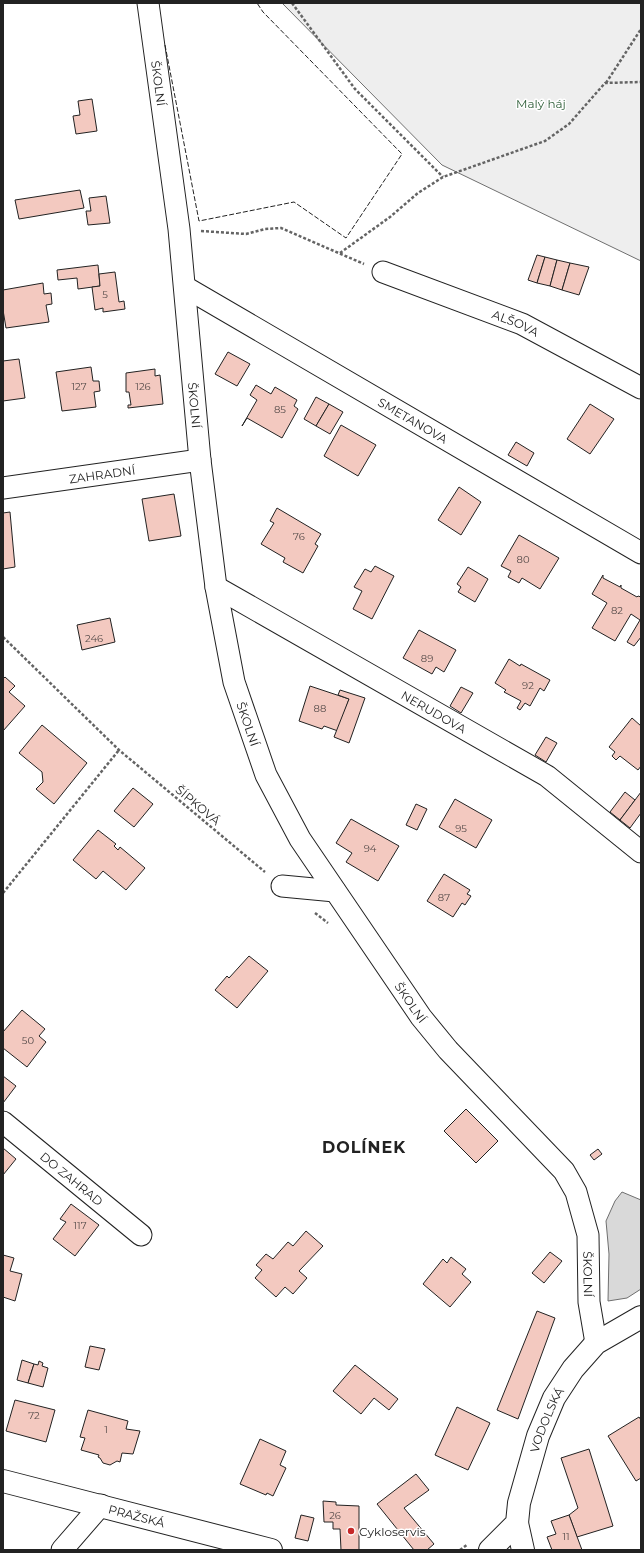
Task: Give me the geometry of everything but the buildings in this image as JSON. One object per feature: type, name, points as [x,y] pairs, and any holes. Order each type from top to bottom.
[{"type":"street","name":"ŠKOLNÍ","points":[[148,3],[179,229],[200,460],[216,587],[234,682],[266,775],[300,839],[421,1017],[448,1050],[564,1171],[576,1192],[588,1235],[589,1302],[596,1343]]},
{"type":"street","name":"ALŠOVA","points":[[383,272],[522,324],[641,388]]},
{"type":"street","name":"SMETANOVA","points":[[185,287],[641,553]]},
{"type":"street","name":"ZAHRADNÍ","points":[[3,488],[200,460]]},
{"type":"street","name":"NERUDOVA","points":[[216,587],[547,776],[641,852]]},
{"type":"street","points":[[282,886],[335,891]]},
{"type":"street","name":"DO ZAHRAD","points":[[3,1122],[141,1235]]},
{"type":"street","name":"VODOLSKÁ","points":[[516,1522],[519,1503],[538,1436],[554,1398],[573,1369],[596,1343],[641,1317]]},
{"type":"street","name":"PRAŽSKÁ","points":[[3,1481],[271,1550]]},
{"type":"street","points":[[62,1550],[101,1505]]},
{"type":"street","points":[[490,1550],[516,1522]]},
{"type":"street","points":[[516,1522],[523,1550]]},
{"type":"path","points":[[292,3],[355,89],[443,177]]},
{"type":"path","points":[[340,253],[390,217],[418,193],[443,177],[545,141],[569,124],[605,83],[641,29]]},
{"type":"path","points":[[605,83],[641,82]]},
{"type":"path","points":[[179,229],[246,234],[265,229],[281,228],[383,272]]},
{"type":"path","name":"ŠÍPKOVÁ","points":[[3,637],[120,750],[282,886]]},
{"type":"path","points":[[3,893],[120,750]]},
{"type":"path","points":[[313,910],[331,925]]},
{"type":"green space","name":"Malý háj","points":[[282,3],[641,3],[641,261],[442,165]]},
{"type":"shaded area","points":[[622,1192],[641,1200],[641,1289],[627,1298],[608,1301],[609,1254],[606,1221],[615,1201]]},
{"type":"fence","points":[[165,45],[199,221],[294,202],[346,238],[402,154],[263,12],[257,3]]},
{"type":"place","name":"Cykloservis","points":[[351,1531]]},
{"type":"district","name":"DOLÍNEK","points":[[364,1147]]}]
